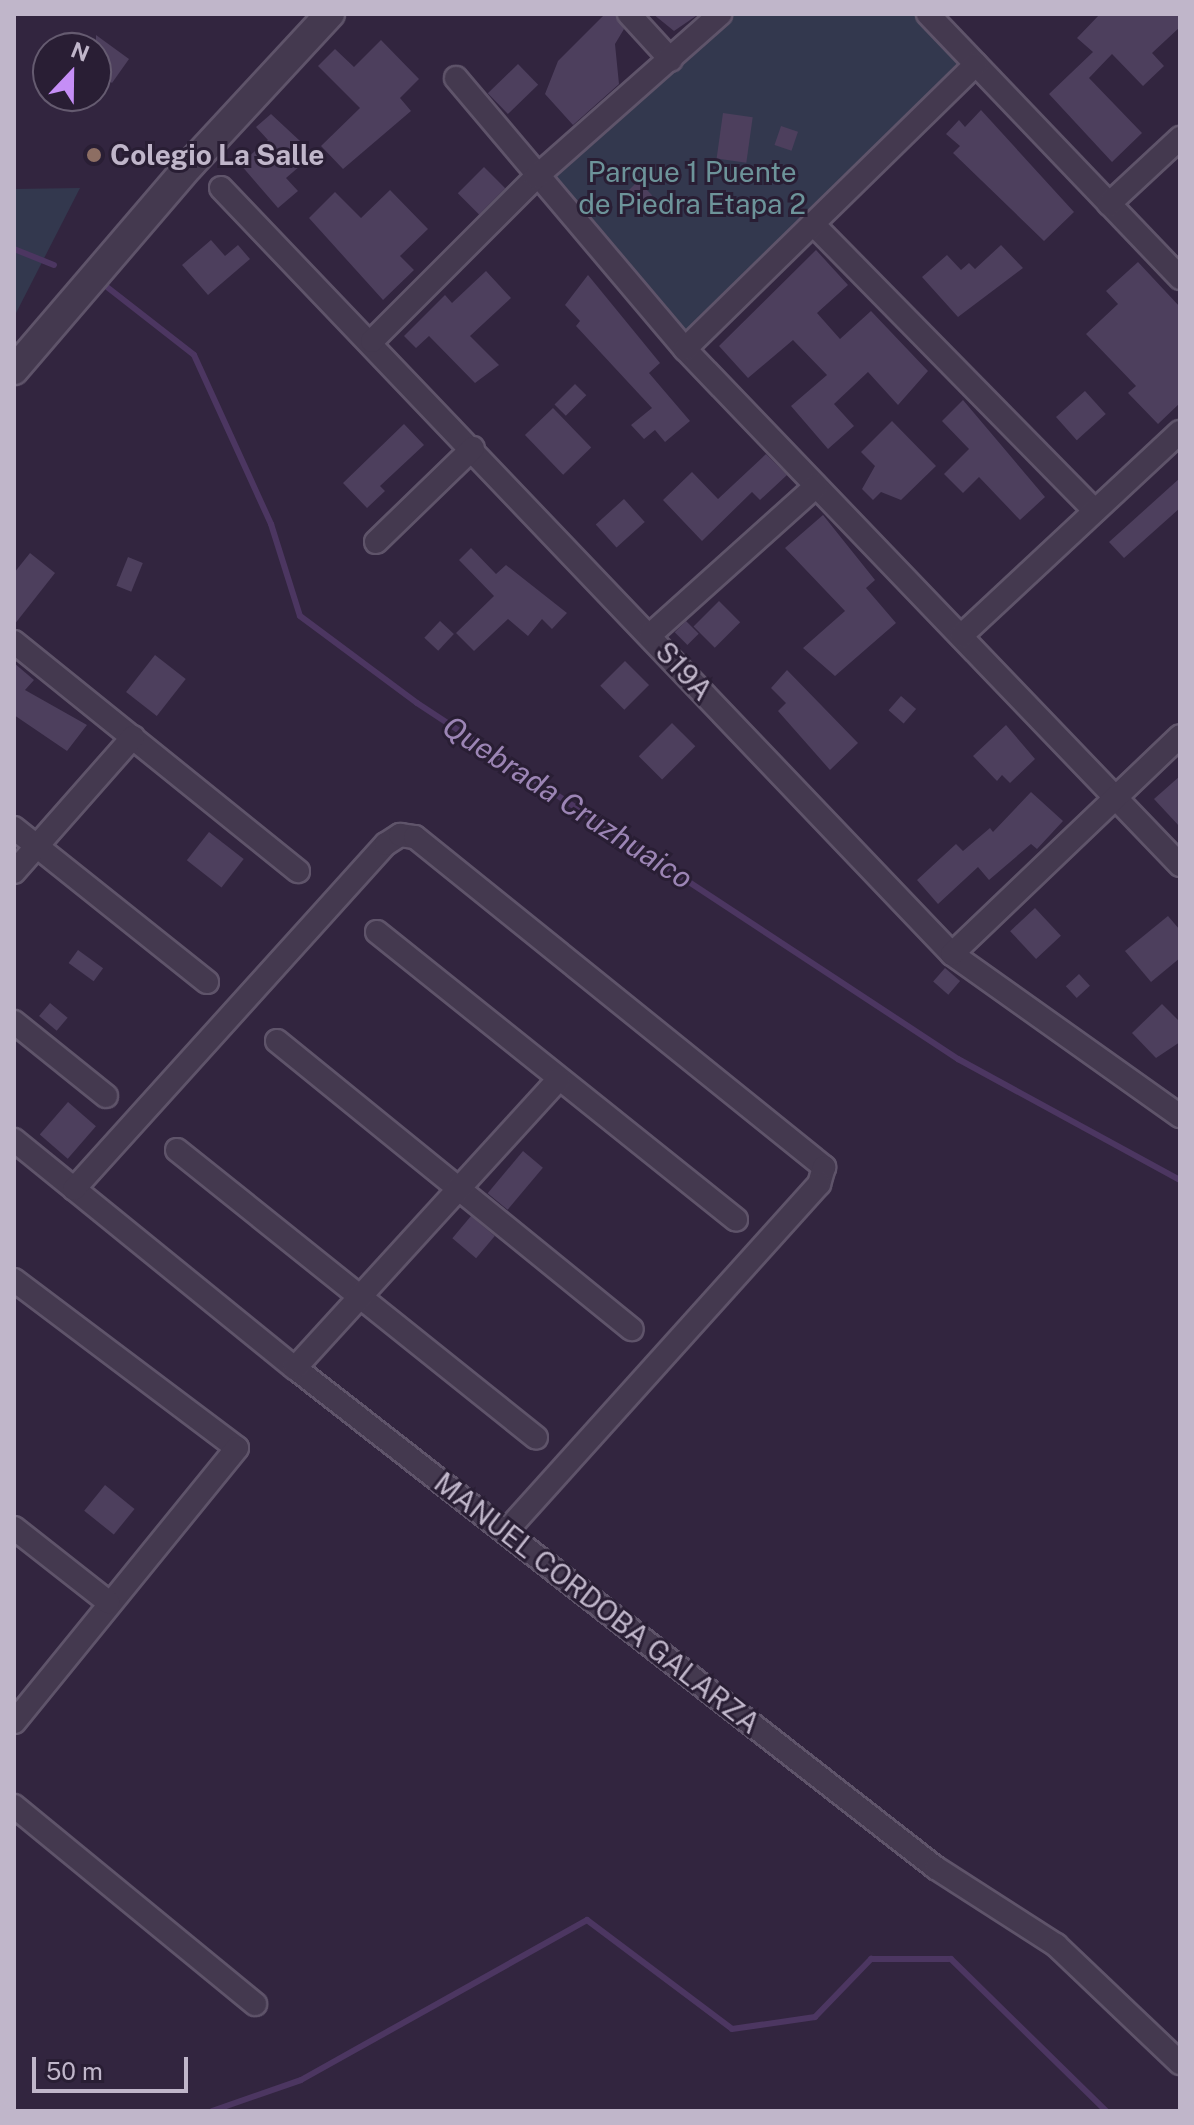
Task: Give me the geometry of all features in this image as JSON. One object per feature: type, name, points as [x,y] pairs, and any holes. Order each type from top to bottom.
[{"type":"street","points":[[14,370],[190,165],[330,14]]},
{"type":"street","points":[[629,14],[671,60]]},
{"type":"street","points":[[372,341],[536,177],[720,14]]},
{"type":"street","points":[[928,14],[1180,278]]},
{"type":"street","points":[[685,349],[976,64]]},
{"type":"street","points":[[456,78],[536,177],[685,349],[1180,865]]},
{"type":"street","points":[[1109,204],[1180,138]]},
{"type":"street","name":"S19A","points":[[221,188],[372,341],[952,954],[1180,1116]]},
{"type":"street","points":[[813,224],[1095,511]]},
{"type":"street","points":[[961,636],[1180,432]]},
{"type":"street","points":[[376,542],[473,448]]},
{"type":"street","points":[[650,635],[816,486]]},
{"type":"street","points":[[14,642],[298,871]]},
{"type":"street","points":[[952,954],[1180,736]]},
{"type":"street","points":[[14,872],[133,737]]},
{"type":"street","points":[[14,828],[207,982]]},
{"type":"street","points":[[74,1189],[386,844],[407,835],[427,847],[824,1167],[819,1184],[507,1531]]},
{"type":"street","points":[[377,932],[736,1220]]},
{"type":"street","points":[[14,1022],[106,1096]]},
{"type":"street","points":[[277,1041],[632,1329]]},
{"type":"street","points":[[295,1368],[559,1079]]},
{"type":"street","name":"MANUEL CORDOBA GALARZA","points":[[14,1140],[295,1368],[936,1868],[1056,1945],[1180,2063]]},
{"type":"street","points":[[177,1150],[536,1438]]},
{"type":"street","points":[[14,1280],[237,1448],[108,1602],[14,1722]]},
{"type":"street","points":[[14,1528],[108,1602]]},
{"type":"street","points":[[14,1806],[255,2004]]},
{"type":"green space","name":"Parque 1 Puente de Piedra Etapa 2","points":[[720,14],[928,14],[976,64],[685,349],[536,177]]},
{"type":"green space","points":[[80,188],[14,317],[14,189]]},
{"type":"building","points":[[605,14],[615,14],[624,29],[615,44],[619,84],[573,125],[545,94],[558,61]]},
{"type":"building","points":[[653,14],[699,14],[674,31]]},
{"type":"building","points":[[1100,14],[1180,14],[1180,27],[1152,53],[1164,66],[1143,86],[1112,54],[1089,78],[1142,133],[1112,162],[1049,94],[1093,52],[1077,38]]},
{"type":"building","points":[[381,40],[419,79],[400,98],[411,111],[343,169],[321,146],[360,108],[318,66],[335,49],[354,67]]},
{"type":"building","points":[[112,47],[129,59],[112,83]]},
{"type":"building","points":[[518,64],[538,85],[508,114],[488,93]]},
{"type":"building","points":[[981,110],[1074,212],[1044,241],[953,153],[960,146],[946,134],[959,120],[965,127]]},
{"type":"building","points":[[723,113],[753,117],[746,163],[717,159]]},
{"type":"building","points":[[271,114],[314,154],[286,178],[298,191],[278,208],[240,164],[268,140],[256,127]]},
{"type":"building","points":[[781,126],[798,132],[792,151],[774,145]]},
{"type":"building","points":[[484,167],[505,188],[479,214],[458,193]]},
{"type":"building","points":[[638,181],[652,195],[639,208],[625,194]]},
{"type":"building","points":[[390,190],[428,229],[400,256],[414,270],[383,300],[309,218],[335,192],[361,218]]},
{"type":"building","points":[[211,240],[225,256],[238,245],[250,259],[208,295],[182,265]]},
{"type":"building","points":[[1001,245],[1023,268],[958,317],[922,277],[947,255],[961,270],[969,263],[975,269]]},
{"type":"building","points":[[816,250],[848,285],[817,313],[840,339],[871,311],[928,371],[898,405],[868,372],[834,404],[854,426],[828,449],[791,406],[827,375],[793,340],[748,378],[719,346]]},
{"type":"building","points":[[1138,262],[1180,307],[1180,403],[1158,424],[1128,393],[1136,386],[1086,334],[1118,304],[1106,291]]},
{"type":"building","points":[[486,271],[511,298],[470,336],[499,365],[475,383],[429,336],[416,348],[404,336],[445,295],[452,303]]},
{"type":"building","points":[[588,275],[660,363],[649,373],[690,421],[665,442],[655,430],[644,439],[631,425],[652,408],[576,326],[580,321],[565,305]]},
{"type":"building","points":[[575,384],[586,395],[566,416],[554,405]]},
{"type":"building","points":[[1085,391],[1106,414],[1077,440],[1056,417]]},
{"type":"building","points":[[963,400],[1045,497],[1020,520],[979,477],[963,493],[944,474],[969,449],[942,421]]},
{"type":"building","points":[[553,408],[591,448],[563,475],[525,435]]},
{"type":"building","points":[[892,421],[936,466],[901,500],[881,492],[873,500],[862,489],[875,466],[861,452]]},
{"type":"building","points":[[404,424],[424,445],[380,486],[385,491],[367,508],[343,483]]},
{"type":"building","points":[[766,454],[787,475],[760,500],[752,492],[702,541],[663,500],[692,472],[718,499]]},
{"type":"building","points":[[1180,478],[1180,508],[1124,558],[1109,542]]},
{"type":"building","points":[[624,499],[645,522],[617,547],[596,524]]},
{"type":"building","points":[[823,515],[875,580],[866,588],[896,623],[835,676],[803,648],[845,611],[785,548]]},
{"type":"building","points":[[471,548],[496,574],[506,565],[567,613],[552,629],[542,619],[528,636],[508,619],[474,651],[456,633],[494,596],[459,560]]},
{"type":"building","points":[[30,553],[55,573],[14,625],[14,573]]},
{"type":"building","points":[[128,557],[143,563],[131,592],[116,586]]},
{"type":"building","points":[[719,601],[740,622],[715,648],[694,626]]},
{"type":"building","points":[[440,621],[454,634],[438,651],[424,638]]},
{"type":"building","points":[[686,621],[699,634],[687,645],[675,632]]},
{"type":"building","points":[[155,655],[186,679],[157,716],[126,692]]},
{"type":"building","points":[[625,661],[649,685],[624,710],[600,686]]},
{"type":"building","points":[[14,663],[34,680],[25,690],[87,725],[67,751],[14,715]]},
{"type":"building","points":[[787,670],[858,743],[830,770],[778,711],[786,703],[771,688]]},
{"type":"building","points":[[901,696],[916,709],[904,723],[889,710]]},
{"type":"building","points":[[672,723],[695,746],[662,780],[639,756]]},
{"type":"building","points":[[1006,725],[1035,759],[1010,783],[1002,775],[997,781],[973,756]]},
{"type":"building","points":[[1180,776],[1180,827],[1154,799]]},
{"type":"building","points":[[1031,792],[1063,821],[1037,849],[1031,844],[989,880],[978,867],[938,904],[917,880],[956,844],[963,851],[990,828],[993,832]]},
{"type":"building","points":[[209,832],[244,859],[222,887],[187,860]]},
{"type":"building","points":[[1035,908],[1061,936],[1036,959],[1010,931]]},
{"type":"building","points":[[1168,916],[1180,930],[1180,958],[1151,982],[1125,951]]},
{"type":"building","points":[[78,950],[103,968],[94,981],[69,963]]},
{"type":"building","points":[[945,968],[960,981],[948,995],[933,982]]},
{"type":"building","points":[[1079,974],[1090,986],[1077,998],[1066,986]]},
{"type":"building","points":[[50,1003],[68,1018],[57,1031],[39,1016]]},
{"type":"building","points":[[1162,1004],[1180,1022],[1180,1042],[1156,1058],[1132,1033]]},
{"type":"building","points":[[68,1102],[96,1126],[68,1159],[40,1134]]},
{"type":"building","points":[[523,1151],[543,1168],[508,1210],[488,1193]]},
{"type":"building","points":[[471,1216],[495,1236],[476,1258],[452,1238]]},
{"type":"building","points":[[105,1485],[135,1509],[114,1535],[84,1511]]},
{"type":"waterway","name":"Quebrada Cruzhuaico","points":[[14,249],[54,265]]},
{"type":"waterway","name":"Quebrada Cruzhuaico","points":[[107,287],[194,355],[271,524],[300,616],[417,703],[958,1059],[1180,1180]]},
{"type":"waterway","points":[[212,2111],[301,2080],[587,1920],[732,2029],[815,2017],[871,1959],[951,1959],[1106,2111]]},
{"type":"place","name":"Colegio La Salle","points":[[94,155]]}]
